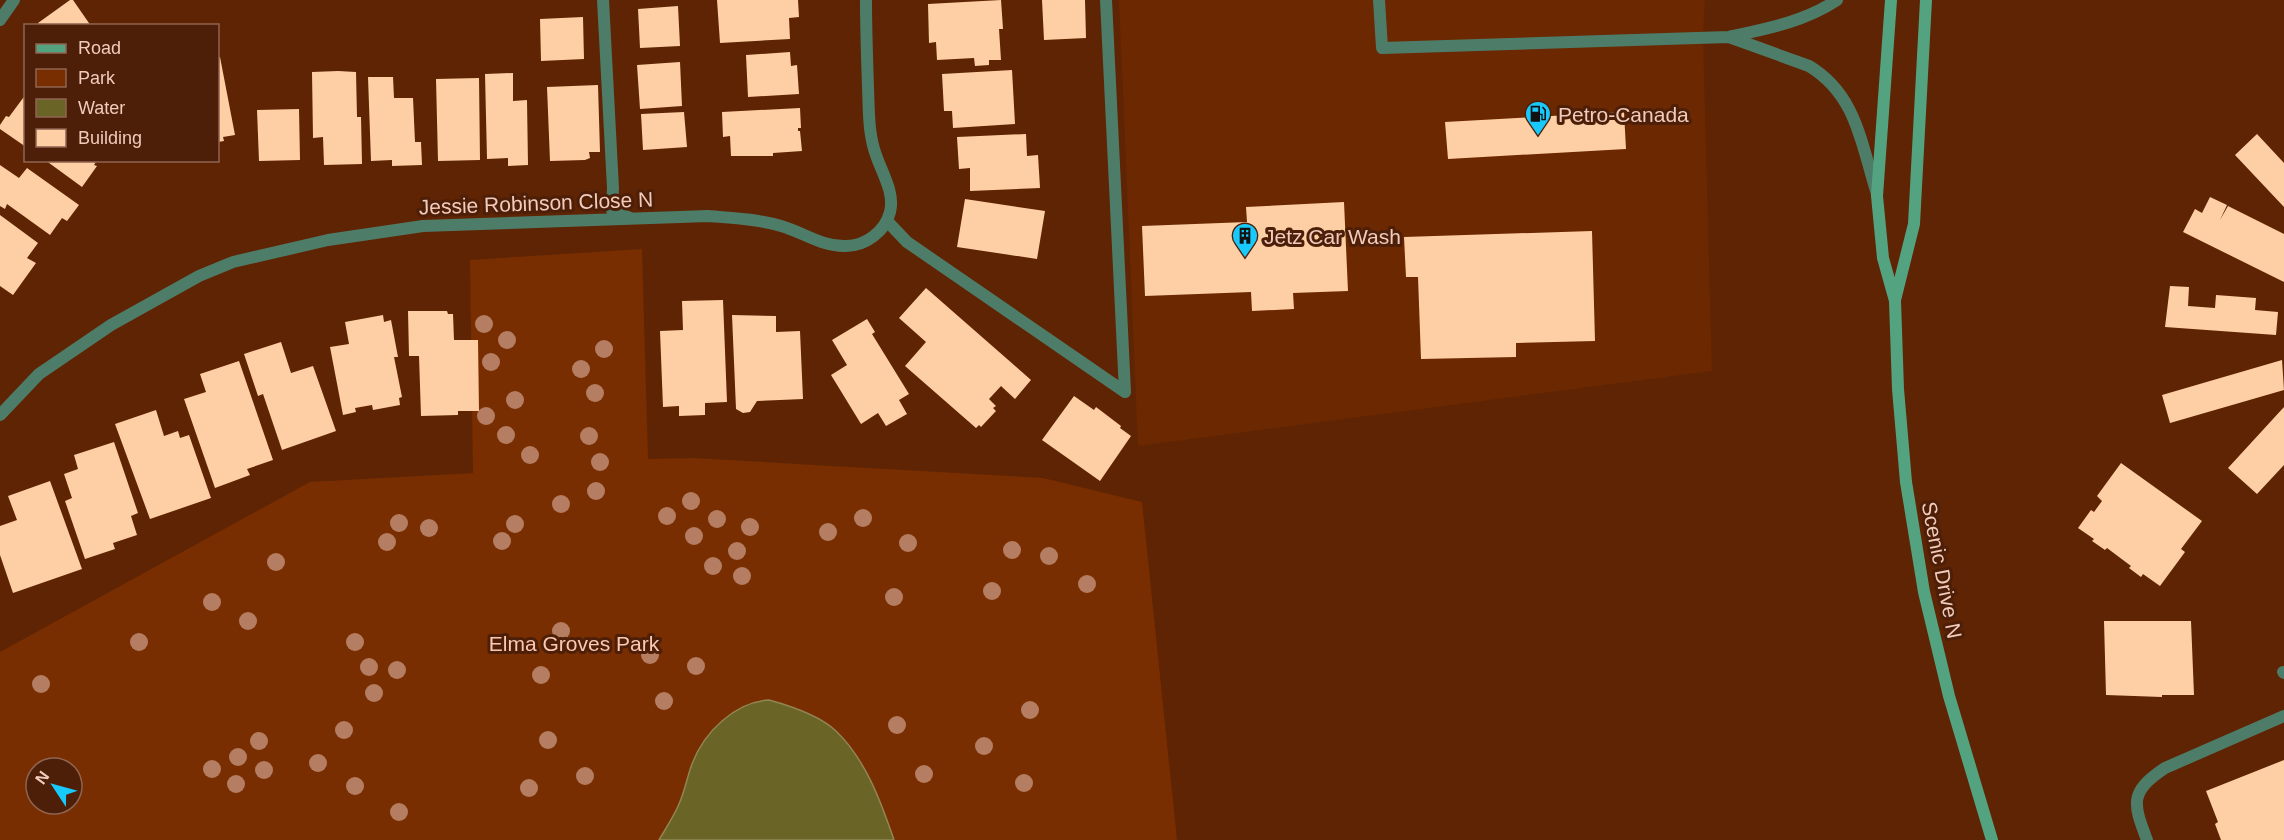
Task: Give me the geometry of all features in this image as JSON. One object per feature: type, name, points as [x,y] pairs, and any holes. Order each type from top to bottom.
[{"type":"main road","name":"Scenic Drive N","points":[[1891,0],[1877,196],[1883,258],[1895,301],[1906,482],[1924,592],[1949,696],[1992,840]]},
{"type":"main road","name":"Scenic Drive N","points":[[1895,301],[1914,224],[1926,0]]},
{"type":"street","points":[[0,20],[14,0]]},
{"type":"street","points":[[603,0],[613,188],[612,210],[630,218]]},
{"type":"street","points":[[866,0],[870,135],[890,195],[891,210],[887,220],[907,242],[1125,392],[1106,0]]},
{"type":"street","points":[[1379,0],[1382,48],[1728,37],[1778,27],[1813,14],[1837,0]]},
{"type":"street","points":[[1728,37],[1809,66],[1821,73],[1838,89],[1845,99],[1855,124],[1877,196]]},
{"type":"street","name":"Jessie Robinson Close N","points":[[0,416],[39,374],[111,325],[199,276],[233,262],[328,240],[423,226],[708,216],[746,219],[779,225],[820,242],[846,246],[868,241],[887,220]]},
{"type":"street","points":[[2147,840],[2135,810],[2138,793],[2148,779],[2165,768],[2284,716]]},
{"type":"shaded area","points":[[1119,0],[1705,0],[1703,35],[1712,371],[1138,446]]},
{"type":"green space","name":"Elma Groves Park","points":[[642,249],[648,459],[694,458],[1043,478],[1142,502],[1177,840],[0,840],[0,652],[310,482],[473,473],[470,260]]},
{"type":"water","points":[[769,700],[795,708],[821,720],[847,742],[871,782],[894,840],[659,840],[677,808],[692,764],[704,741],[722,721],[744,706]]},
{"type":"building","points":[[73,0],[90,24],[39,24]]},
{"type":"building","points":[[717,0],[798,0],[799,17],[789,18],[790,39],[720,43]]},
{"type":"building","points":[[1001,0],[1003,29],[999,29],[1001,60],[989,60],[989,65],[975,66],[974,58],[937,60],[936,42],[929,43],[928,4]]},
{"type":"building","points":[[1042,0],[1085,0],[1086,38],[1044,40]]},
{"type":"building","points":[[678,6],[680,46],[640,48],[638,9]]},
{"type":"building","points":[[583,17],[584,59],[541,61],[540,19]]},
{"type":"building","points":[[790,52],[791,66],[797,65],[799,94],[748,97],[746,55]]},
{"type":"building","points":[[219,57],[235,135],[223,137],[224,141],[219,142]]},
{"type":"building","points":[[680,62],[682,106],[640,109],[637,65]]},
{"type":"building","points":[[1012,70],[1015,124],[953,128],[952,111],[944,111],[942,74]]},
{"type":"building","points":[[312,72],[356,72],[357,117],[361,117],[362,164],[324,165],[323,137],[313,138]]},
{"type":"building","points":[[513,73],[513,101],[527,100],[528,165],[508,166],[508,158],[487,159],[485,74]]},
{"type":"building","points":[[368,77],[393,77],[394,98],[413,98],[415,142],[421,142],[422,165],[392,166],[392,160],[371,161]]},
{"type":"building","points":[[479,78],[480,160],[438,161],[436,79]]},
{"type":"building","points":[[598,85],[600,152],[589,152],[590,158],[585,160],[550,161],[547,87]]},
{"type":"building","points":[[24,97],[24,146],[0,129],[6,116],[9,117]]},
{"type":"building","points":[[800,108],[801,128],[798,128],[798,131],[800,131],[802,151],[773,153],[773,156],[731,156],[730,136],[723,137],[722,112]]},
{"type":"building","points":[[299,109],[300,160],[259,161],[257,110]]},
{"type":"building","points":[[684,112],[687,147],[643,150],[641,114]]},
{"type":"building","points":[[1624,112],[1626,149],[1448,159],[1445,122]]},
{"type":"building","points":[[1026,134],[1027,156],[1038,155],[1040,188],[970,191],[970,168],[959,169],[957,137]]},
{"type":"building","points":[[2257,134],[2284,163],[2284,207],[2235,155]]},
{"type":"building","points":[[48,162],[96,162],[94,165],[97,166],[82,187]]},
{"type":"building","points":[[0,165],[19,178],[27,168],[79,205],[67,221],[62,218],[50,235],[7,204],[5,209],[0,206]]},
{"type":"building","points":[[2210,197],[2227,205],[2220,220],[2228,206],[2284,234],[2284,282],[2183,232],[2195,209],[2202,213]]},
{"type":"building","points":[[965,199],[1045,211],[1037,259],[957,247]]},
{"type":"building","name":"Jetz Car Wash","points":[[1344,202],[1348,291],[1293,293],[1294,309],[1252,311],[1251,292],[1145,296],[1142,226],[1247,222],[1246,207]]},
{"type":"building","points":[[0,215],[38,243],[27,258],[36,263],[13,295],[0,286]]},
{"type":"building","points":[[1592,231],[1595,341],[1516,343],[1516,357],[1421,359],[1418,277],[1406,277],[1404,237]]},
{"type":"building","points":[[2170,286],[2189,287],[2188,306],[2215,308],[2216,295],[2256,298],[2255,310],[2278,312],[2276,335],[2165,327]]},
{"type":"building","points":[[926,288],[1031,380],[1015,399],[1001,386],[989,399],[996,406],[993,408],[996,411],[981,427],[979,425],[976,428],[905,366],[926,342],[899,318]]},
{"type":"building","points":[[723,300],[727,402],[705,403],[705,415],[679,416],[679,406],[663,407],[660,331],[683,330],[682,301]]},
{"type":"building","points":[[408,311],[447,311],[448,314],[453,314],[454,340],[478,340],[479,411],[458,411],[458,415],[421,416],[419,356],[409,356]]},
{"type":"building","points":[[383,315],[384,322],[391,320],[398,357],[394,357],[402,397],[399,398],[400,405],[373,410],[372,405],[355,408],[356,412],[343,415],[330,347],[349,344],[345,322]]},
{"type":"building","points":[[732,315],[776,316],[776,332],[800,331],[803,399],[757,401],[750,412],[743,413],[736,409]]},
{"type":"building","points":[[867,319],[875,332],[872,334],[909,394],[899,400],[907,414],[886,426],[878,413],[861,424],[831,375],[847,365],[832,340]]},
{"type":"building","points":[[281,342],[291,373],[313,366],[336,431],[282,450],[263,394],[258,396],[244,354]]},
{"type":"building","points":[[2282,360],[2284,390],[2170,423],[2162,395]]},
{"type":"building","points":[[239,361],[273,460],[247,469],[250,475],[215,488],[184,399],[206,392],[200,374]]},
{"type":"building","points":[[1074,396],[1094,410],[1096,407],[1131,436],[1100,481],[1042,440]]},
{"type":"building","points":[[2284,407],[2284,465],[2257,494],[2228,468]]},
{"type":"building","points":[[156,410],[164,436],[178,431],[180,438],[189,435],[211,498],[150,519],[115,424]]},
{"type":"building","points":[[114,442],[138,513],[131,516],[137,535],[113,543],[115,549],[85,559],[65,501],[72,498],[64,474],[78,469],[74,455]]},
{"type":"building","points":[[2121,463],[2202,521],[2181,549],[2185,552],[2160,586],[2143,574],[2141,577],[2129,568],[2131,566],[2107,548],[2105,550],[2092,541],[2094,539],[2078,528],[2091,510],[2094,512],[2102,501],[2097,496]]},
{"type":"building","points":[[50,481],[82,569],[13,593],[0,555],[0,526],[17,520],[8,496]]},
{"type":"building","points":[[2104,621],[2191,621],[2194,695],[2162,695],[2162,697],[2106,695]]},
{"type":"building","points":[[2284,760],[2284,840],[2221,840],[2215,824],[2218,822],[2206,791]]},
{"type":"place","name":"Petro-Canada","points":[[1538,137]]},
{"type":"place","name":"Jetz Car Wash","points":[[1245,259]]}]
